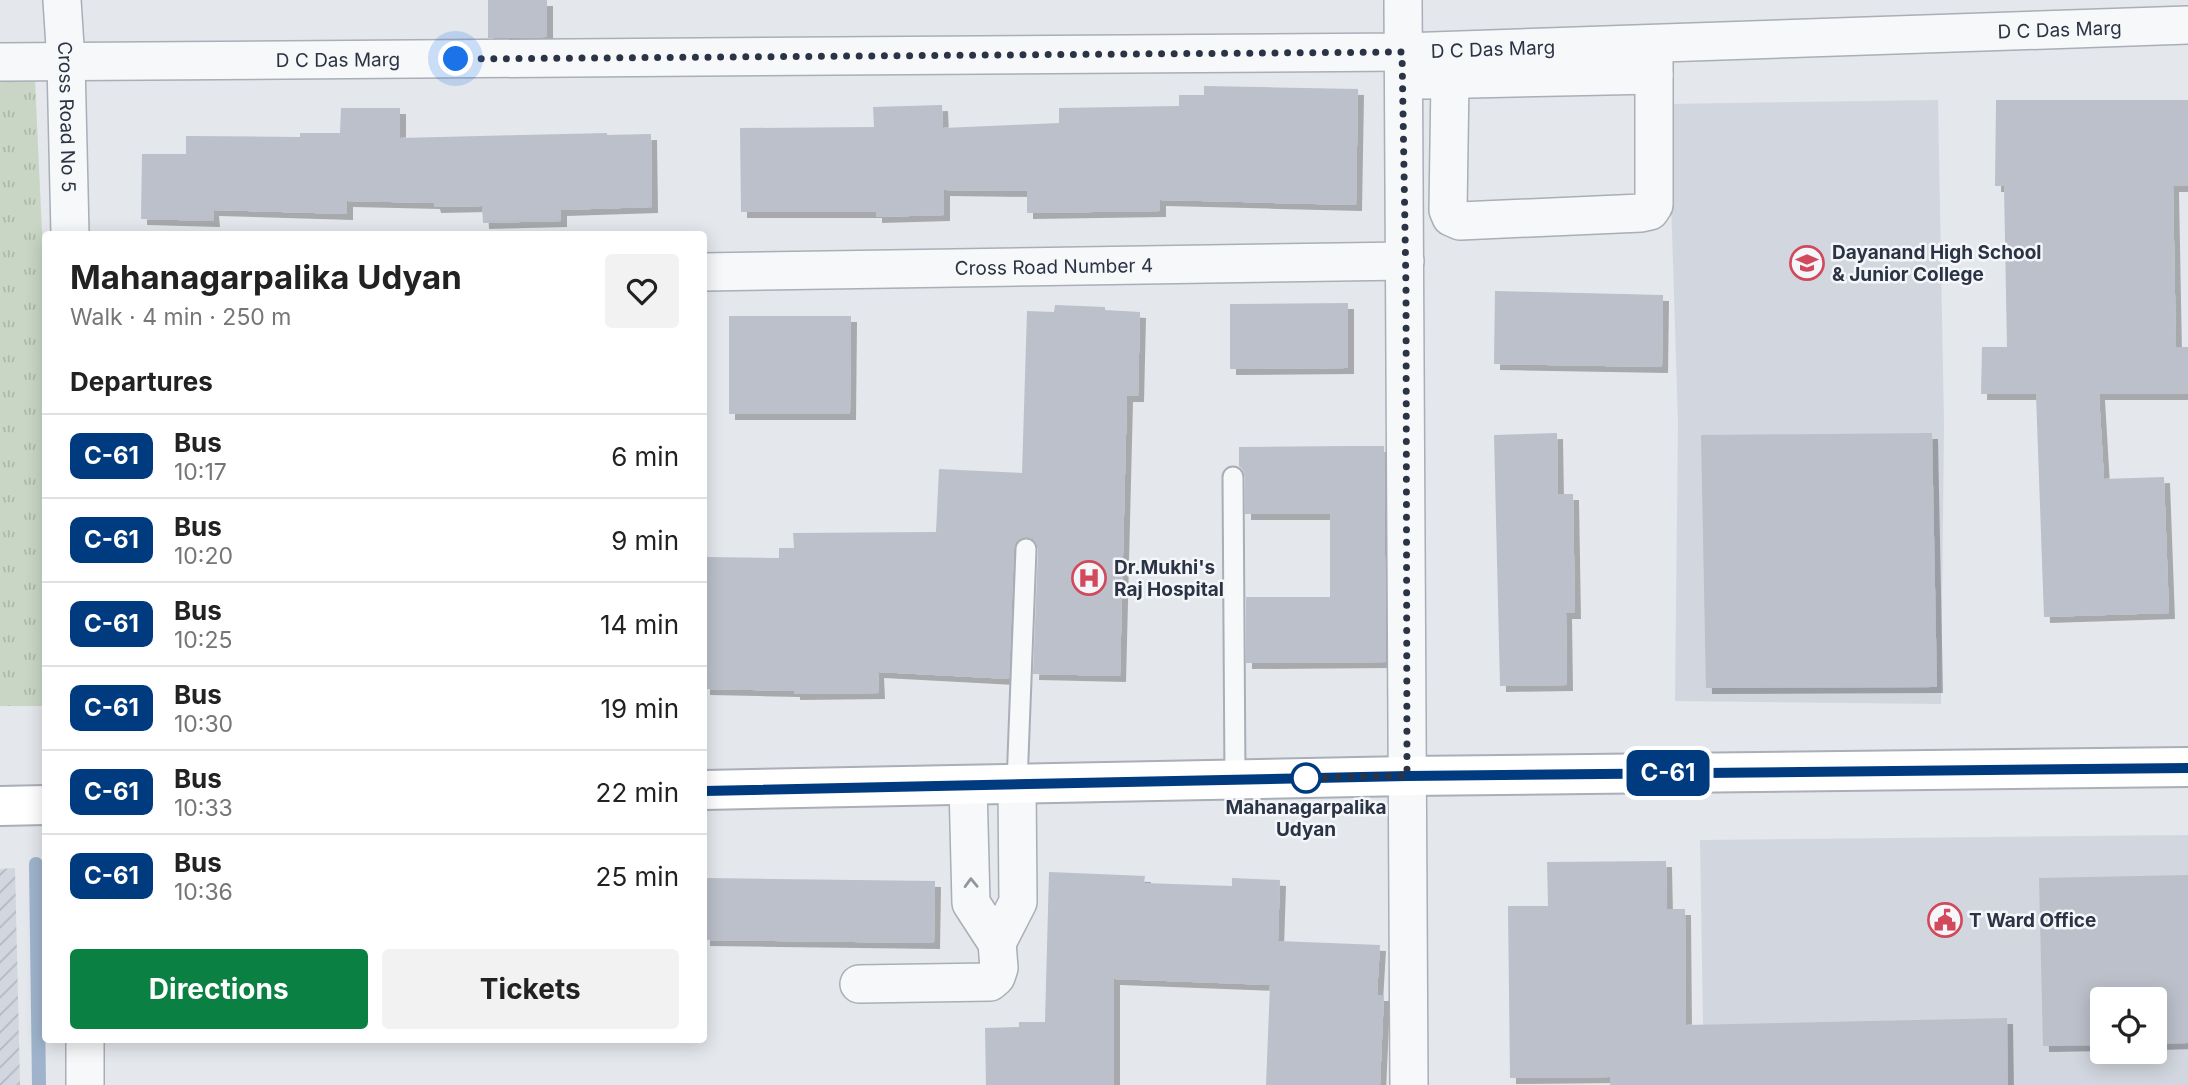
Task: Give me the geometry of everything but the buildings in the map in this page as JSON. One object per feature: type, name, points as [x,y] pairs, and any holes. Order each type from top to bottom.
[{"type":"street","name":"Cross Road No 5","points":[[62,0],[70,231]]},
{"type":"street","points":[[1403,0],[1409,1085]]},
{"type":"street","name":"D C Das Marg","points":[[0,62],[1403,66],[1654,59],[2188,25]]},
{"type":"street","points":[[1450,79],[1448,210],[1451,217],[1460,221],[1641,213],[1650,211],[1654,205],[1654,59]]},
{"type":"street","points":[[1403,66],[1450,79],[1534,63]]},
{"type":"street","points":[[1404,168],[1448,168]]},
{"type":"street","name":"Cross Road Number 4","points":[[707,272],[1405,261]]},
{"type":"street","points":[[707,790],[1407,776],[2188,768]]},
{"type":"street","points":[[997,943],[1018,902],[1017,783]]},
{"type":"street","points":[[859,984],[990,982],[996,977],[999,968],[997,943],[971,903],[968,785]]},
{"type":"street","points":[[0,806],[42,805]]},
{"type":"street","points":[[85,1043],[86,1085]]},
{"type":"lane","points":[[1233,477],[1235,779]]},
{"type":"lane","points":[[1017,783],[1026,549]]},
{"type":"shaded area","name":"Dayanand High School & Junior College","points":[[1938,100],[1944,425],[1941,704],[1675,701],[1678,422],[1668,104]]},
{"type":"shaded area","name":"T Ward Office","points":[[2188,835],[2188,1085],[1704,1085],[1700,840]]},
{"type":"shaded area","points":[[15,868],[20,1085],[0,1085],[0,869]]},
{"type":"green space","points":[[0,80],[35,80],[42,232],[42,706],[0,706]]},
{"type":"waterway","points":[[36,864],[39,1085]]},
{"type":"bus line","name":"C-61","points":[[707,791],[1407,776],[2188,768]]},
{"type":"place","name":"Dayanand High School & Junior College","points":[[1807,263]]},
{"type":"place","name":"Dr.Mukhi's Raj Hospital","points":[[1089,578]]},
{"type":"place","name":"Mahanagarpalika Udyan","points":[[1306,778]]},
{"type":"place","name":"T Ward Office","points":[[1945,920]]},
{"type":"route","points":[[456,59],[1402,52],[1406,288],[1407,776],[1306,778]]}]
